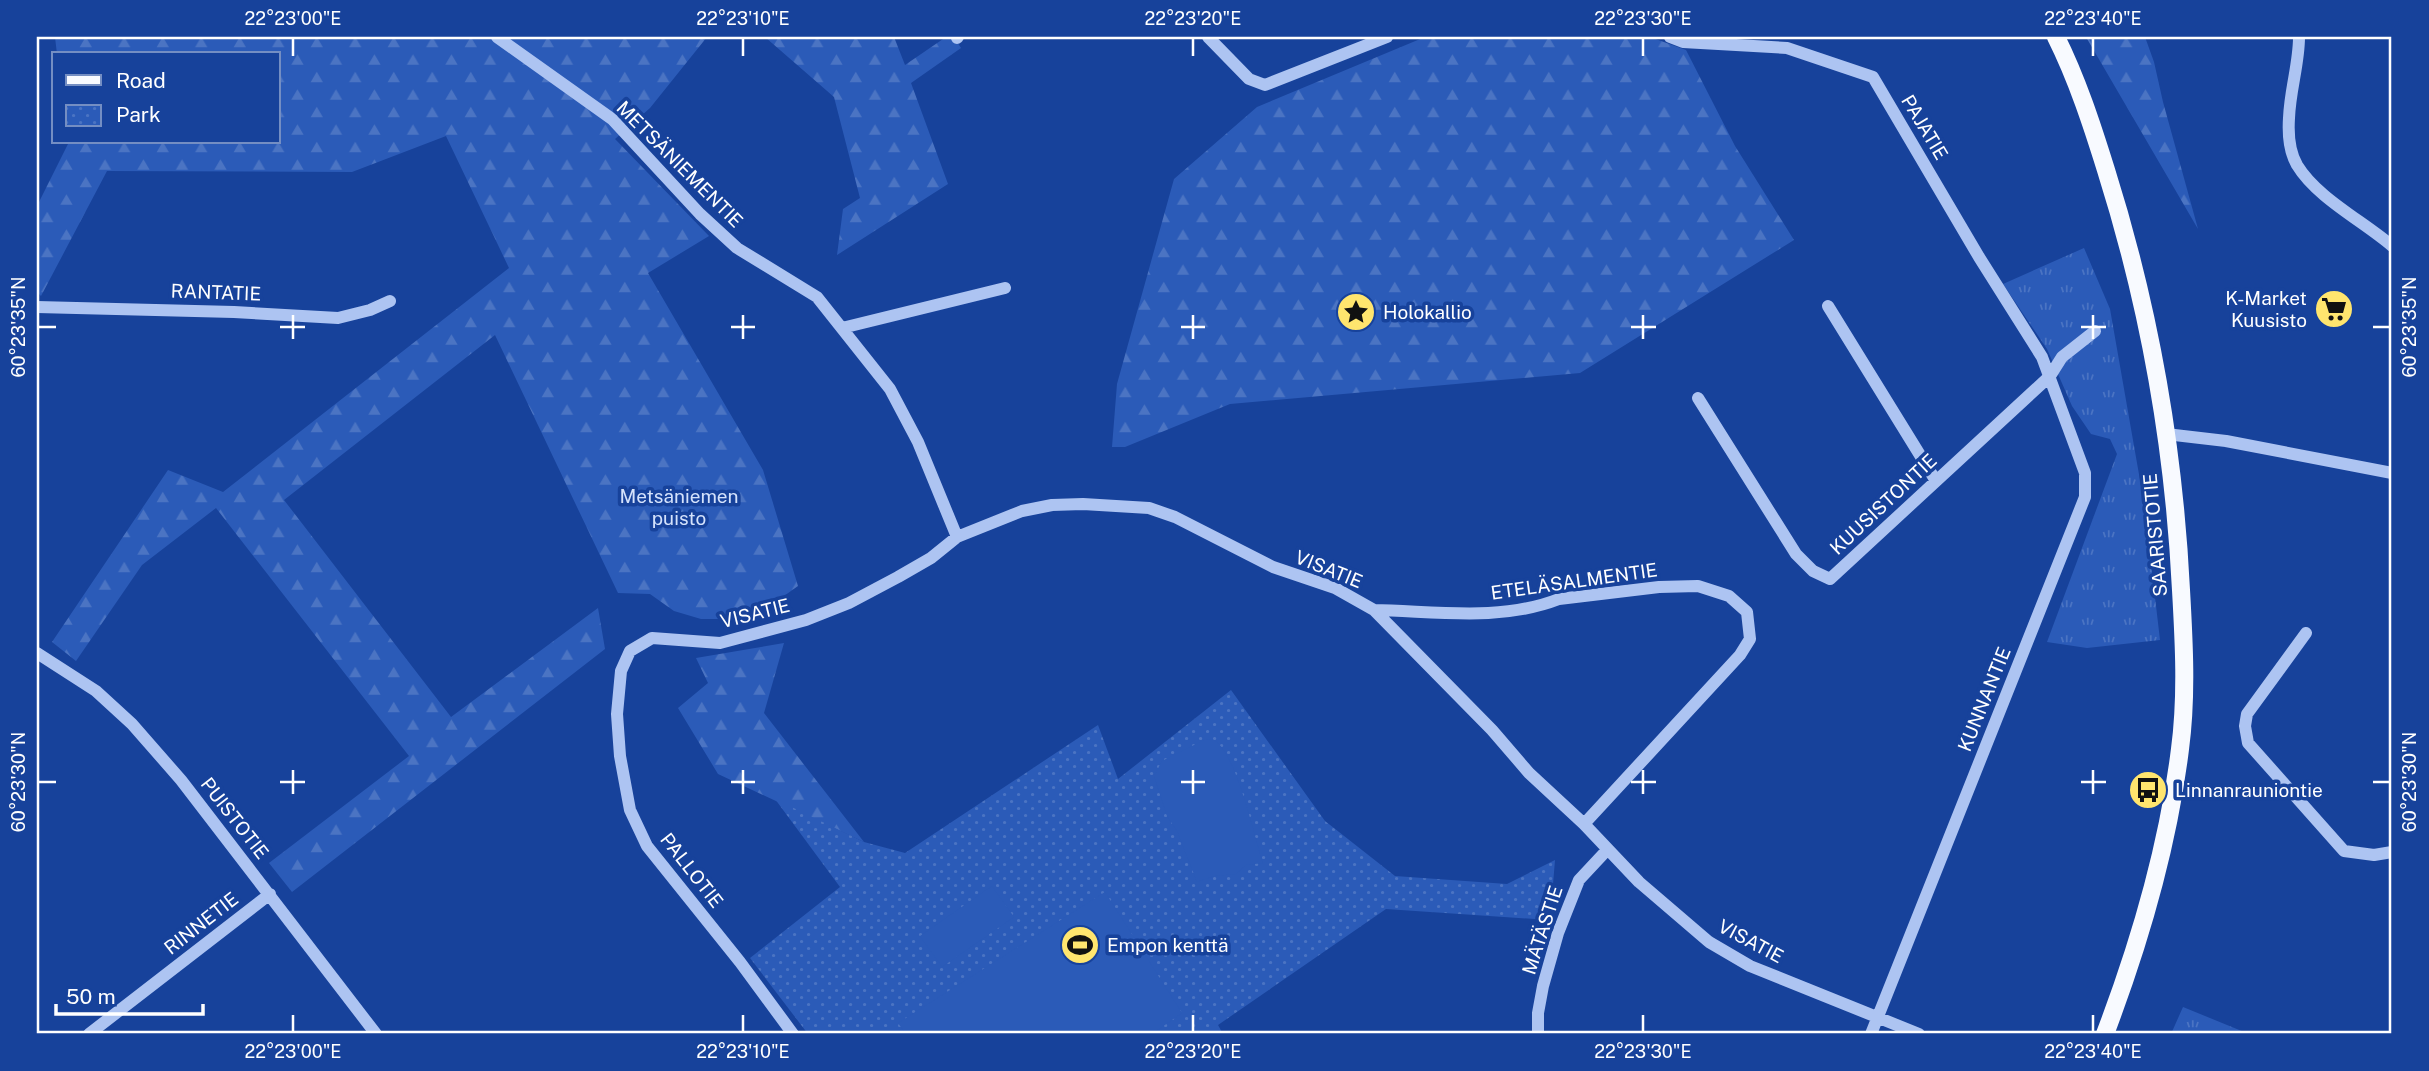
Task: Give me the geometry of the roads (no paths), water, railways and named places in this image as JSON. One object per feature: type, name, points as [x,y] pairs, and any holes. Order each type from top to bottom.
[{"type":"main road","name":"SAARISTOTIE","points":[[2056,37],[2088,113],[2125,231],[2149,332],[2166,434],[2178,539],[2183,626],[2181,746],[2163,850],[2132,962],[2105,1034]]},
{"type":"street","name":"METSÄNIEMENTIE","points":[[497,37],[612,119],[700,214],[737,248],[817,297],[890,389],[918,442],[957,537]]},
{"type":"street","points":[[1209,37],[1249,79],[1265,85],[1387,37]]},
{"type":"street","name":"PAJATIE","points":[[1670,37],[1683,42],[1787,48],[1873,77],[1979,257],[2042,357],[2050,376]]},
{"type":"street","points":[[2299,37],[2299,58],[2289,113],[2289,132],[2296,163],[2309,180],[2392,246]]},
{"type":"street","points":[[842,328],[1005,288]]},
{"type":"street","name":"RANTATIE","points":[[37,307],[234,312],[338,318],[370,310],[390,301]]},
{"type":"street","points":[[1828,306],[1936,481]]},
{"type":"street","name":"KUUSISTONTIE","points":[[1698,398],[1796,554],[1813,570],[1830,579],[2050,376],[2062,357],[2095,331]]},
{"type":"street","name":"KUNNANTIE","points":[[1871,1034],[2085,497],[2085,473],[2050,376]]},
{"type":"street","points":[[2166,434],[2226,441],[2392,473]]},
{"type":"street","name":"VISATIE","points":[[652,638],[720,643],[806,620],[849,603],[898,577],[931,558],[957,537],[1022,511],[1052,505],[1116,504],[1149,508],[1175,517],[1273,567],[1335,588],[1374,610],[1492,730],[1529,773],[1670,911],[1709,942],[1750,965],[1919,1034]]},
{"type":"street","name":"ETELÄSALMENTIE","points":[[1374,610],[1483,613],[1524,608],[1559,599],[1659,587],[1698,586],[1729,596],[1747,611],[1751,639],[1740,655],[1584,824]]},
{"type":"street","points":[[2306,634],[2247,714],[2245,726],[2248,743],[2344,851],[2374,855],[2392,852]]},
{"type":"street","name":"PALLOTIE","points":[[652,638],[630,651],[621,671],[617,724],[630,810],[647,846],[740,962],[793,1034]]},
{"type":"street","name":"PUISTOTIE","points":[[37,653],[96,691],[132,723],[181,779],[376,1034]]},
{"type":"street","name":"MÄTÄSTIE","points":[[1538,1034],[1538,1013],[1543,986],[1558,933],[1578,880],[1607,850]]},
{"type":"street","name":"RINNETIE","points":[[89,1034],[270,894]]},
{"type":"place","name":"K-Market Kuusisto","points":[[2334,309]]},
{"type":"place","name":"Holokallio","points":[[1356,312]]},
{"type":"place","name":"Linnanrauniontie","points":[[2148,790]]},
{"type":"place","name":"Empon kenttä","points":[[1080,945]]},
{"type":"park label","name":"Metsäniemen puisto","points":[[679,507]]}]
